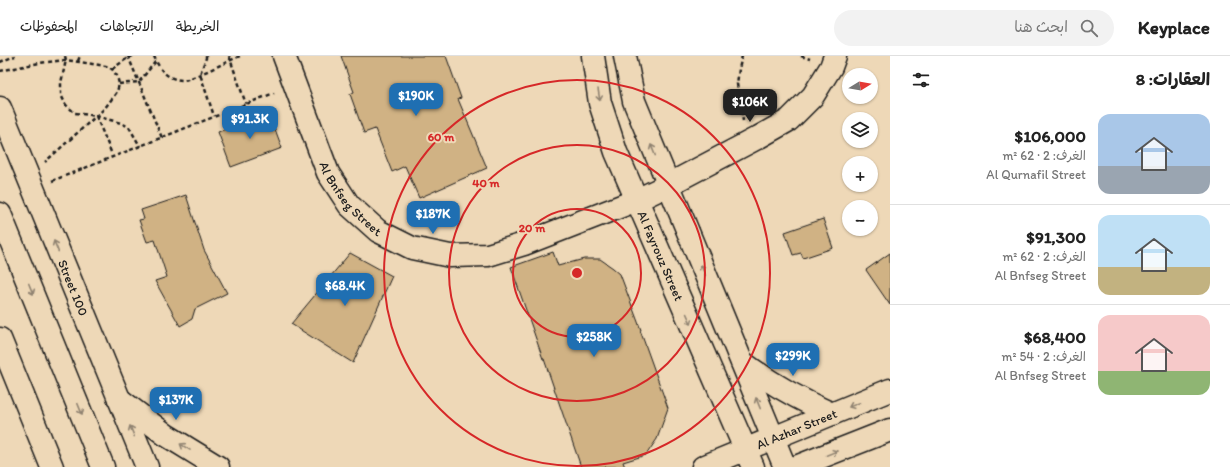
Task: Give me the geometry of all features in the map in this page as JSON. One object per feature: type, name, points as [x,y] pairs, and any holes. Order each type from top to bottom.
[{"type":"street","name":"Al Bnfseg Street","points":[[284,56],[328,173],[349,205],[378,231],[412,248],[450,256],[488,255],[524,244],[637,200],[668,185],[789,120],[813,96],[831,67],[834,56]]},
{"type":"street","name":"Al Fayrouz Street","points":[[593,56],[600,103],[616,152],[749,458]]},
{"type":"street","points":[[625,56],[634,101],[785,467]]},
{"type":"street","name":"Street 100","points":[[0,108],[147,467]]},
{"type":"street","points":[[0,214],[104,467]]},
{"type":"street","points":[[0,339],[52,467]]},
{"type":"street","points":[[741,362],[785,391],[808,404],[832,414]]},
{"type":"street","name":"Al Azhar Street","points":[[703,467],[749,458],[773,439],[890,390]]},
{"type":"street","points":[[119,399],[166,434],[218,467]]},
{"type":"street","points":[[796,467],[890,430]]},
{"type":"path","points":[[0,62],[15,56]]},
{"type":"path","points":[[65,56],[66,60],[61,83],[61,95],[66,105],[75,112],[121,123],[128,127],[140,146]]},
{"type":"path","points":[[78,61],[80,56]]},
{"type":"path","points":[[112,69],[128,56],[133,56]]},
{"type":"path","points":[[128,56],[162,138]]},
{"type":"path","points":[[154,56],[160,69],[168,76],[184,81],[240,56]]},
{"type":"path","points":[[206,56],[200,74],[214,116]]},
{"type":"path","points":[[229,56],[246,104]]},
{"type":"path","points":[[742,56],[738,69],[737,84],[746,144]]},
{"type":"path","points":[[0,71],[39,63],[66,60],[106,66],[112,69],[117,76],[119,84],[117,92],[105,108],[30,183]]},
{"type":"path","points":[[119,84],[139,82],[156,61]]},
{"type":"path","points":[[30,183],[162,138],[295,84]]},
{"type":"path","points":[[96,116],[110,152]]},
{"type":"building","points":[[341,56],[446,56],[461,98],[458,99],[487,168],[419,198],[405,166],[392,172],[375,129],[364,133],[350,94],[354,92]]},
{"type":"building","points":[[269,113],[282,148],[231,167],[218,132]]},
{"type":"building","points":[[186,195],[204,250],[227,293],[195,309],[192,319],[180,326],[155,281],[167,277],[155,240],[147,242],[139,220],[144,219],[141,210]]},
{"type":"building","points":[[823,219],[833,248],[803,258],[801,253],[793,255],[785,232]]},
{"type":"building","points":[[553,252],[558,266],[584,259],[600,259],[620,274],[668,408],[657,439],[646,455],[623,462],[625,467],[581,467],[511,267]]},
{"type":"building","points":[[350,253],[392,276],[353,363],[291,324]]},
{"type":"building","points":[[890,253],[890,305],[866,270]]}]
